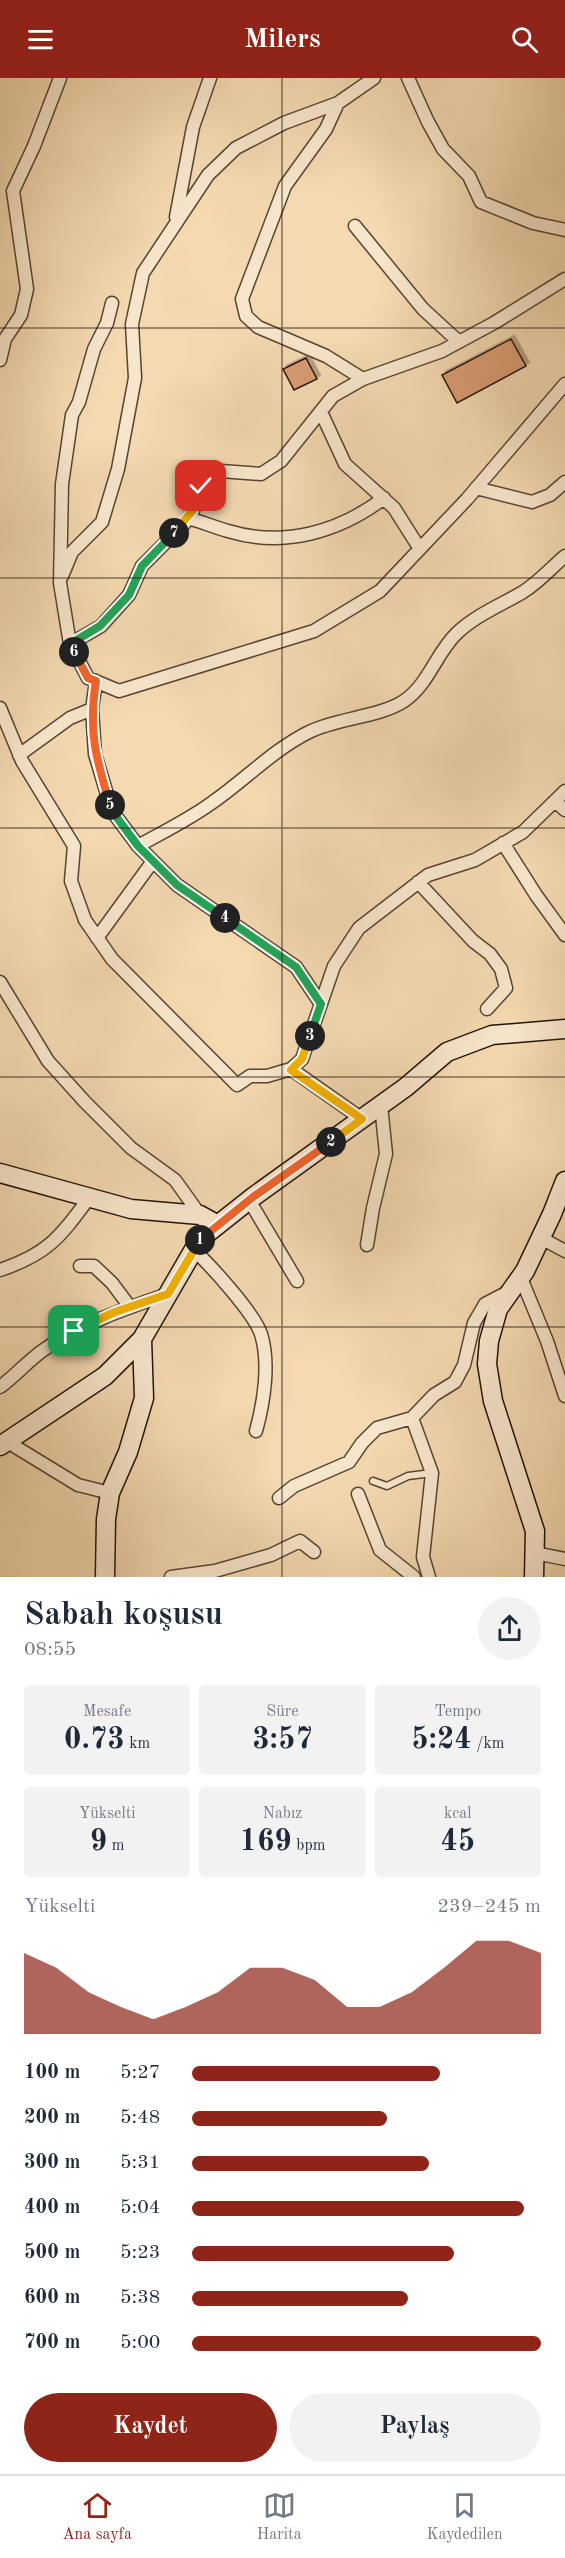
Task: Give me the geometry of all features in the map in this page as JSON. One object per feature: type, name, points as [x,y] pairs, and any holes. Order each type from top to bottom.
[{"type":"street","points":[[0,360],[5,339],[21,315],[27,289],[13,191],[34,146],[60,78]]},
{"type":"street","points":[[174,224],[193,127],[210,78]]},
{"type":"street","points":[[60,583],[72,552],[102,522],[118,469],[135,378],[132,324],[143,273],[208,175],[236,148],[284,123],[338,104],[374,78]]},
{"type":"street","points":[[408,78],[443,149],[469,176],[481,202],[533,223],[565,230]]},
{"type":"street","points":[[338,104],[326,129],[285,186],[242,299],[246,316],[258,327],[326,356],[363,379]]},
{"type":"street","points":[[355,226],[423,309],[459,342]]},
{"type":"street","points":[[70,644],[100,626],[129,595],[142,566],[188,518],[201,486],[213,474],[221,471],[261,474],[281,461],[333,396],[363,379],[431,355],[459,342],[539,297],[565,279]]},
{"type":"street","points":[[112,303],[107,323],[94,349],[79,402],[72,415],[62,484],[60,583],[70,644],[88,678],[119,691],[314,631],[380,591],[476,488],[565,384]]},
{"type":"street","points":[[321,412],[345,464],[394,508],[420,549]]},
{"type":"street","points":[[476,488],[532,502],[550,495],[565,482]]},
{"type":"street","points":[[188,518],[229,532],[263,537],[302,537],[333,528],[384,498]]},
{"type":"street","points":[[138,846],[212,803],[252,770],[308,733],[340,721],[394,707],[404,701],[428,676],[446,646],[459,632],[480,616],[531,586],[565,556]]},
{"type":"street","points":[[96,681],[92,709],[94,754],[112,811],[138,846],[177,885],[296,967],[321,1004]]},
{"type":"street","points":[[0,708],[19,754],[74,846],[71,881],[86,920],[112,959],[237,1085],[250,1076],[267,1076],[291,1070],[302,1059],[334,966],[359,928],[428,875],[475,860],[523,832],[565,791]]},
{"type":"street","points":[[19,754],[70,718],[92,709]]},
{"type":"street","points":[[555,801],[565,810]]},
{"type":"street","points":[[503,843],[565,935]]},
{"type":"street","points":[[98,938],[153,861]]},
{"type":"street","points":[[418,882],[473,941],[490,954],[501,969],[506,988],[487,1009]]},
{"type":"street","points":[[0,982],[48,1061],[131,1148],[174,1180],[200,1215]]},
{"type":"street","points":[[110,1493],[78,1485],[3,1443],[105,1376],[142,1339],[200,1239],[249,1200],[381,1105],[447,1052],[492,1035],[565,1029]]},
{"type":"street","points":[[291,1070],[362,1119]]},
{"type":"street","points":[[367,1245],[386,1154],[381,1105]]},
{"type":"street","points":[[0,1173],[131,1209],[200,1215],[218,1225]]},
{"type":"street","points":[[534,1577],[535,1531],[493,1401],[488,1364],[489,1341],[498,1309],[516,1284],[541,1238],[565,1181]]},
{"type":"street","points":[[0,1270],[43,1252],[60,1236],[89,1198]]},
{"type":"street","points":[[249,1200],[297,1281]]},
{"type":"street","points":[[541,1238],[565,1251]]},
{"type":"street","points":[[194,1250],[209,1264],[261,1332],[264,1350],[264,1400],[255,1431]]},
{"type":"street","points":[[80,1266],[94,1266],[112,1283],[130,1307]]},
{"type":"street","points":[[516,1284],[547,1341],[565,1396]]},
{"type":"street","points":[[279,1497],[294,1486],[349,1462],[362,1443],[377,1428],[412,1418],[434,1395],[455,1382],[464,1365],[474,1323],[485,1304],[516,1284]]},
{"type":"street","points":[[0,1387],[40,1352],[74,1331],[130,1307],[168,1294]]},
{"type":"street","points":[[105,1577],[106,1519],[110,1493],[128,1452],[144,1398],[142,1339]]},
{"type":"street","points":[[412,1418],[432,1473],[423,1557],[429,1577]]},
{"type":"street","points":[[358,1494],[380,1550],[414,1577]]},
{"type":"street","points":[[171,1577],[215,1571],[271,1555],[300,1541],[314,1552]]},
{"type":"street","points":[[534,1553],[565,1559]]},
{"type":"lane","points":[[373,1481],[387,1486],[408,1476],[432,1473]]},
{"type":"building","points":[[511,339],[526,366],[457,403],[442,375]]},
{"type":"building","points":[[306,358],[317,379],[294,390],[283,369]]},
{"type":"route","points":[[74,1331],[115,1312],[168,1294],[200,1239],[253,1197],[362,1119],[291,1070],[302,1059],[321,1004],[296,967],[177,885],[138,846],[112,811],[94,754],[92,709],[96,681],[88,678],[70,644],[100,626],[129,595],[142,566],[184,524],[193,510],[201,486]]}]
